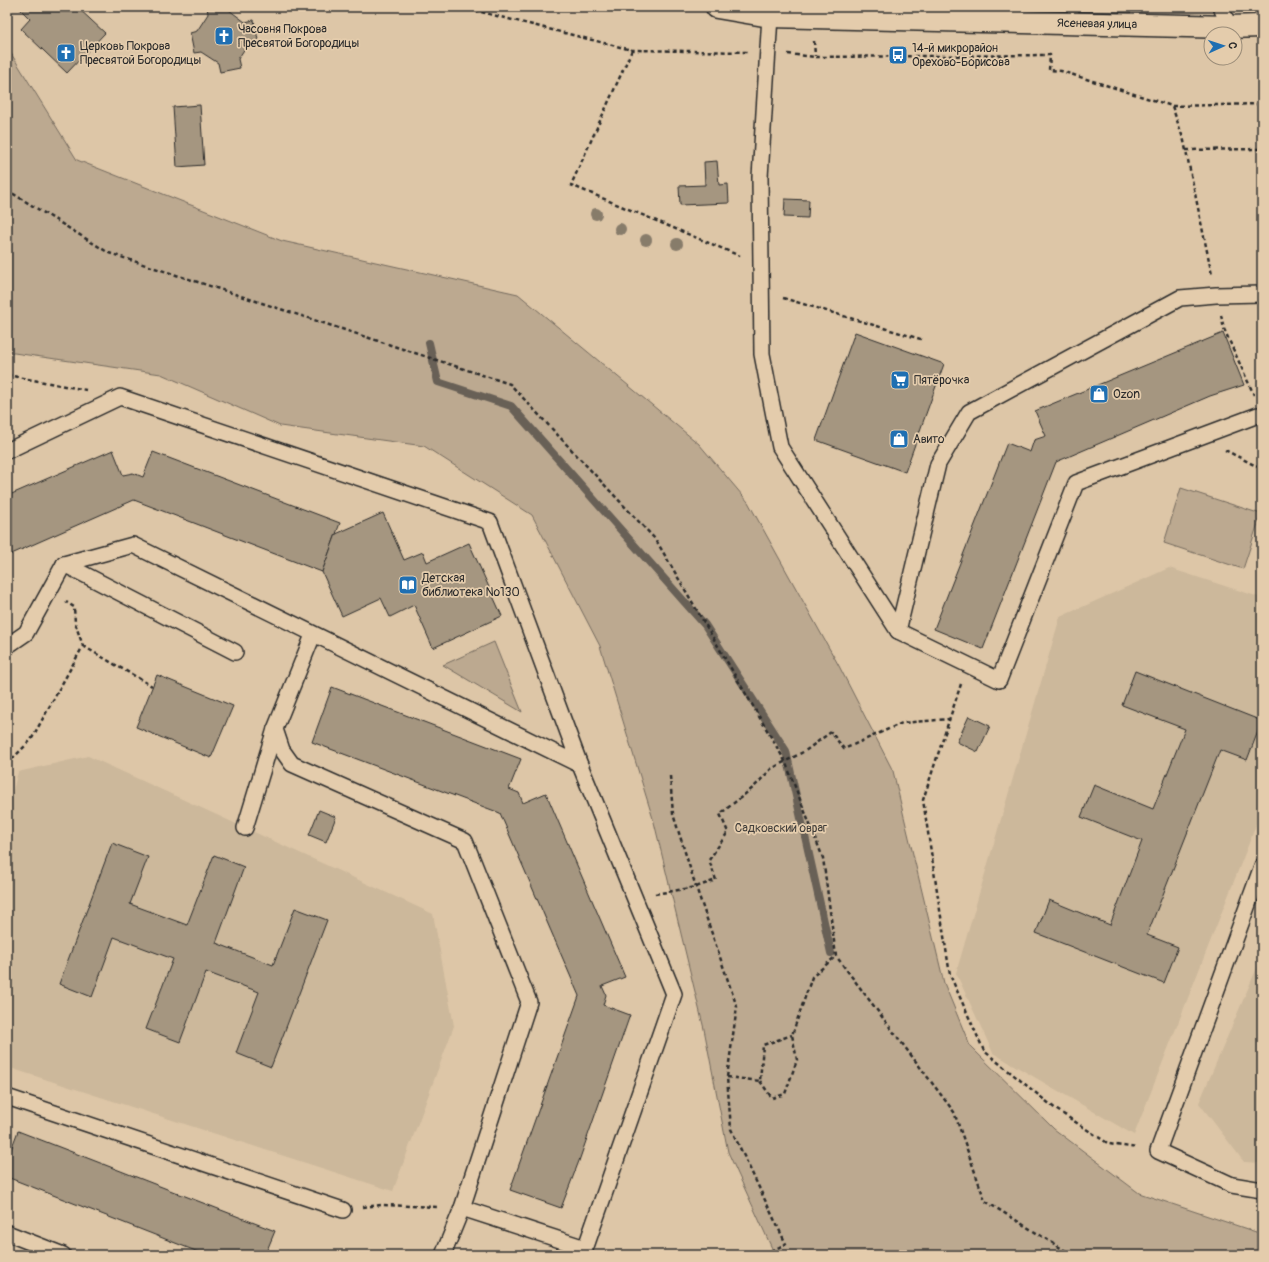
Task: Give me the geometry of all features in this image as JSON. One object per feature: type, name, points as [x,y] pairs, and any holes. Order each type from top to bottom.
[{"type":"main road","name":"Ясеневая улица","points":[[717,7],[770,16],[1203,26]]},
{"type":"main road","name":"Ясеневая улица","points":[[1243,27],[1262,26]]},
{"type":"lane","points":[[1221,7],[1229,26]]},
{"type":"lane","points":[[770,16],[760,177],[762,354],[780,447],[898,631],[999,680],[1076,483],[1258,415],[1262,415]]},
{"type":"lane","points":[[898,631],[938,464],[969,412],[1180,298],[1216,295],[1262,294]]},
{"type":"lane","points":[[7,451],[120,397],[490,522],[580,764],[674,994],[584,1251],[462,1208]]},
{"type":"lane","points":[[7,646],[26,633],[64,564],[132,545],[313,635],[580,764]]},
{"type":"lane","points":[[64,564],[235,652]]},
{"type":"lane","points":[[245,828],[275,729],[313,635]]},
{"type":"lane","points":[[275,729],[282,750],[292,764],[465,841],[529,1002],[462,1208],[443,1255]]},
{"type":"lane","points":[[1262,866],[1158,1151],[1232,1185],[1262,1190]]},
{"type":"lane","points":[[7,1097],[343,1210]]},
{"type":"lane","points":[[7,1233],[63,1255]]},
{"type":"path","points":[[461,7],[632,50],[767,52],[815,57],[1050,56],[1049,70],[1060,71],[1172,106],[1262,104]]},
{"type":"path","points":[[632,50],[571,185],[761,265]]},
{"type":"path","points":[[1172,106],[1184,141],[1216,295]]},
{"type":"path","points":[[1186,150],[1262,148]]},
{"type":"path","points":[[7,190],[109,253],[510,384],[656,540],[785,761],[823,858],[836,956],[954,1112],[985,1201],[1072,1255]]},
{"type":"path","points":[[762,292],[924,340]]},
{"type":"path","points":[[1224,329],[1256,399]]},
{"type":"path","points":[[7,375],[120,397]]},
{"type":"path","points":[[1200,437],[1262,469]]},
{"type":"path","points":[[49,591],[74,607],[75,623],[83,646],[152,686]]},
{"type":"path","points":[[7,764],[31,740],[83,646]]},
{"type":"path","points":[[967,665],[923,800],[950,975],[984,1051],[1057,1110],[1109,1144],[1158,1151]]},
{"type":"path","points":[[634,897],[696,887],[716,880],[709,860],[728,832],[720,814],[754,787],[771,768],[805,751],[831,732],[844,749],[902,723],[950,719]]},
{"type":"path","points":[[670,776],[673,814],[737,1007],[727,1077],[731,1129],[786,1244],[762,1255]]},
{"type":"path","points":[[792,1035],[763,1046],[760,1081],[772,1098],[785,1094],[797,1060],[792,1035],[812,977],[836,956]]},
{"type":"path","points":[[727,1077],[760,1081]]},
{"type":"path","points":[[382,1205],[462,1208]]},
{"type":"shaded area","points":[[1169,568],[1262,598],[1262,810],[1134,1135],[993,1053],[956,973],[1060,617]]},
{"type":"shaded area","points":[[88,756],[433,914],[454,1026],[393,1191],[7,1067],[7,812],[18,772]]},
{"type":"shaded area","points":[[1262,956],[1262,1163],[1244,1162],[1199,1103]]},
{"type":"green space","name":"Садковский овраг","points":[[7,47],[77,160],[282,241],[518,294],[699,444],[748,502],[839,666],[893,771],[944,983],[970,1046],[1054,1129],[1139,1193],[1262,1234],[1262,1255],[775,1255],[728,1152],[704,1029],[654,822],[600,646],[532,515],[424,446],[280,426],[161,374],[7,352]]},
{"type":"green space","points":[[1181,488],[1261,514],[1243,569],[1164,543]]},
{"type":"green space","points":[[494,642],[522,712],[443,665]]},
{"type":"building","name":"Церковь Покрова Пресвятой Богородицы","points":[[18,7],[77,7],[105,33],[67,73],[21,29],[30,19]]},
{"type":"building","name":"Часовня Покрова Пресвятой Богородицы","points":[[207,7],[228,7],[229,10],[245,22],[254,20],[258,40],[249,42],[238,59],[240,68],[220,72],[218,63],[201,52],[194,53],[190,33],[197,31],[208,14]]},
{"type":"building","points":[[200,105],[204,165],[177,167],[173,107]]},
{"type":"building","points":[[717,161],[719,185],[728,184],[729,203],[680,205],[679,186],[705,185],[704,162]]},
{"type":"building","points":[[785,199],[809,200],[808,218],[784,217]]},
{"type":"building","points":[[855,332],[944,364],[905,472],[816,440]]},
{"type":"building","points":[[1223,333],[1244,385],[1210,396],[1056,462],[983,649],[934,629],[1007,443],[1030,452],[1034,440],[1046,436],[1035,411]]},
{"type":"building","points":[[113,450],[123,475],[133,473],[143,477],[153,452],[340,523],[322,572],[134,500],[7,556],[7,496]]},
{"type":"building","name":"Детская библиотека №130","points":[[383,513],[404,560],[423,552],[427,562],[469,543],[502,616],[433,648],[414,605],[390,617],[381,598],[342,616],[322,572],[336,534]]},
{"type":"building","points":[[1135,671],[1262,721],[1247,760],[1220,750],[1147,935],[1178,947],[1164,983],[1036,933],[1049,900],[1110,925],[1142,841],[1081,817],[1094,785],[1153,809],[1185,729],[1122,705]]},
{"type":"building","points":[[157,675],[233,706],[211,758],[136,727]]},
{"type":"building","points":[[332,687],[521,759],[509,789],[519,793],[523,803],[546,793],[625,977],[602,986],[606,995],[603,1005],[630,1015],[561,1208],[510,1190],[579,996],[500,813],[312,742]]},
{"type":"building","points":[[969,716],[990,726],[978,752],[957,742]]},
{"type":"building","points":[[319,810],[336,817],[326,842],[309,835]]},
{"type":"building","points":[[112,843],[148,857],[130,904],[187,925],[214,855],[244,867],[216,943],[273,965],[295,908],[327,920],[271,1067],[236,1053],[259,992],[206,972],[180,1042],[146,1029],[173,959],[114,937],[92,997],[59,984]]},
{"type":"building","points":[[18,1131],[275,1231],[265,1255],[206,1255],[7,1177],[7,1160]]},
{"type":"waterway","points":[[429,343],[438,382],[511,406],[705,625],[786,751],[831,953]]},
{"type":"place","name":"Часовня Покрова Пресвятой Богородицы","points":[[224,36]]},
{"type":"place","name":"Церковь Покрова Пресвятой Богородицы","points":[[66,53]]},
{"type":"place","name":"14-й микрорайон Орехово-Борисова","points":[[898,55]]},
{"type":"place","name":"Пятёрочка","points":[[900,380]]},
{"type":"place","name":"Ozon","points":[[1099,394]]},
{"type":"place","name":"Авито","points":[[899,439]]},
{"type":"place","name":"Детская библиотека №130","points":[[408,585]]}]
